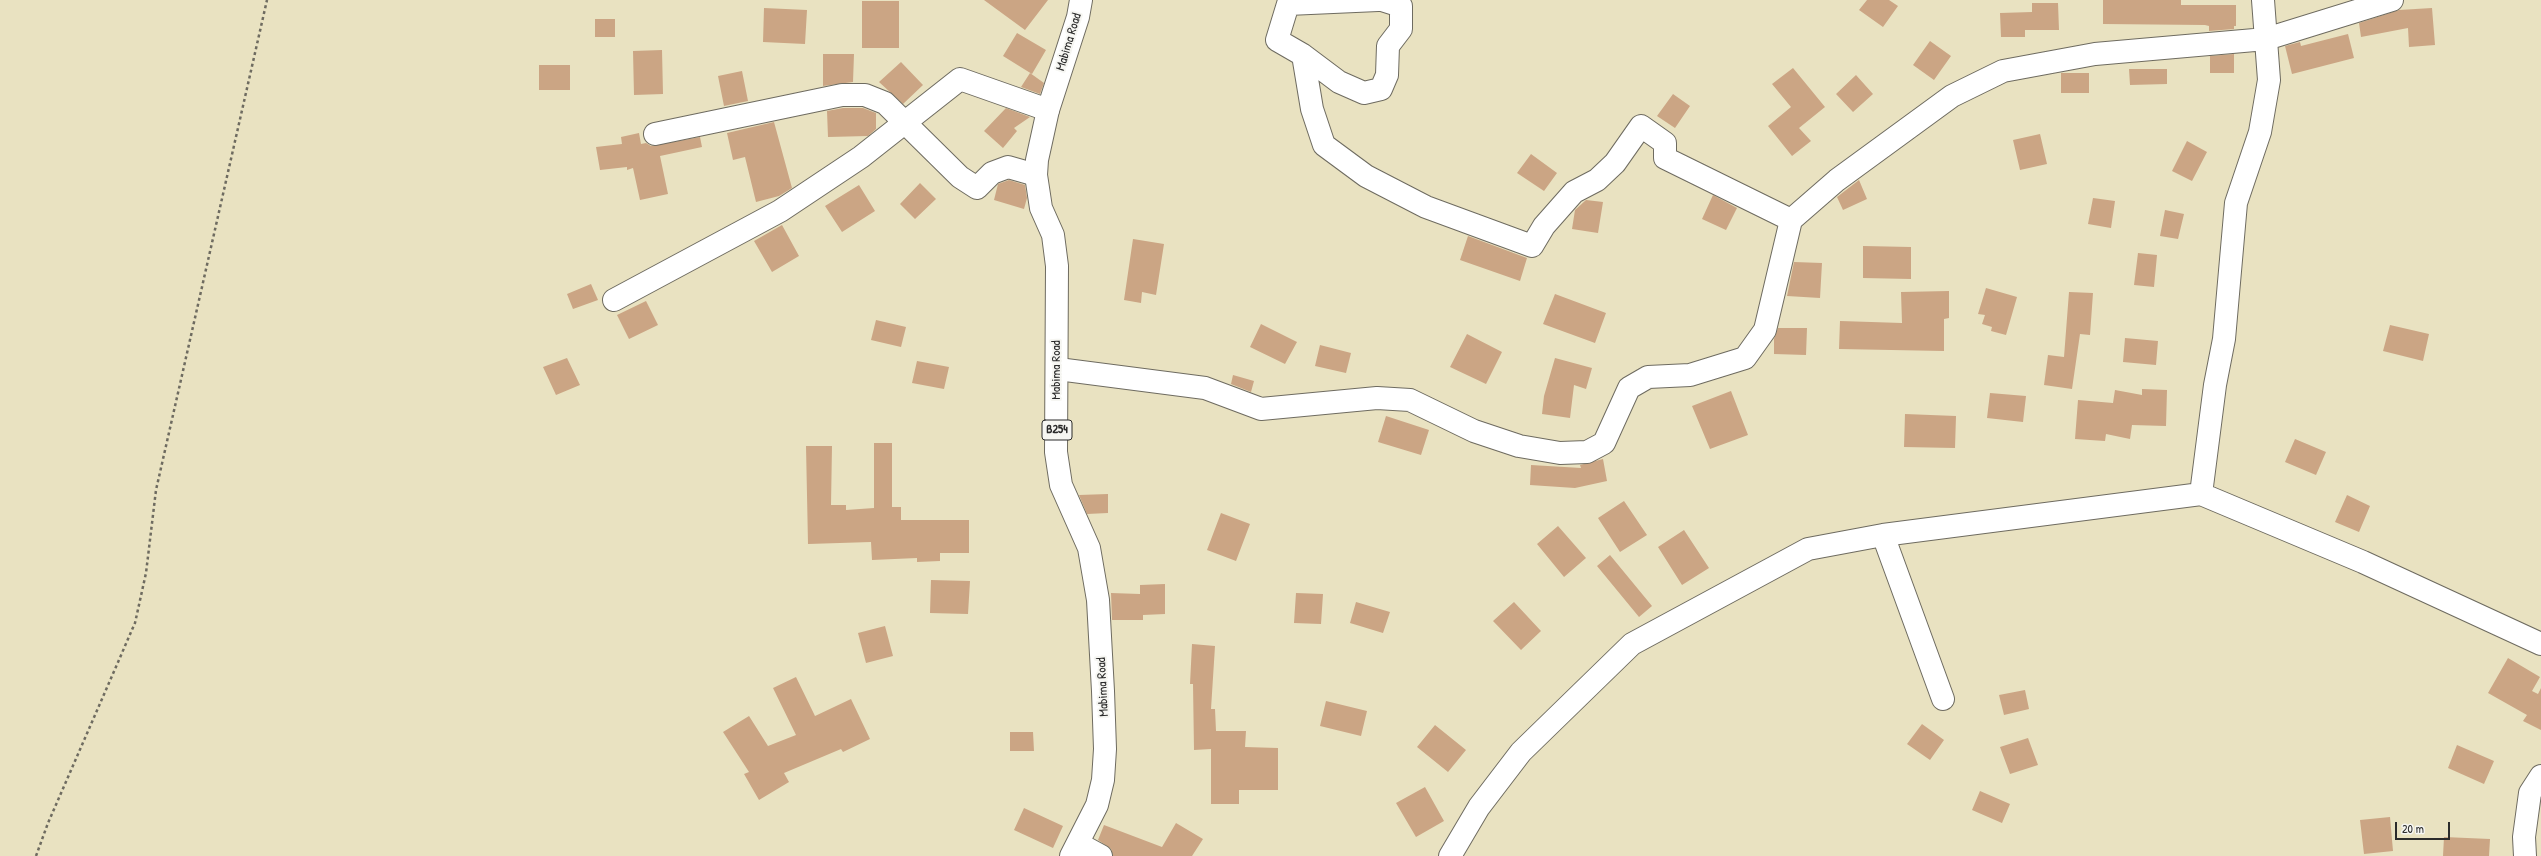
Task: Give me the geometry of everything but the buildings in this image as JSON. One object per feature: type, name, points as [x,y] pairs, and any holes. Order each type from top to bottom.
[{"type":"street","name":"Mabima Road","points":[[1075,850],[1097,805],[1103,780],[1106,749],[1098,600],[1088,548],[1061,485],[1057,459],[1057,266],[1052,235],[1041,208],[1036,175],[1037,160],[1048,110],[1081,0]]},
{"type":"street","points":[[1378,0],[1288,4],[1278,40],[1303,55],[1340,82],[1364,93],[1381,89],[1387,75],[1388,46],[1402,30],[1402,6],[1382,0]]},
{"type":"street","points":[[2201,494],[2215,385],[2224,339],[2236,203],[2260,132],[2269,80],[2263,0]]},
{"type":"street","points":[[1058,369],[1205,388],[1262,409],[1377,398],[1410,400],[1474,431],[1519,446],[1560,453],[1587,452],[1604,443],[1629,388],[1648,376],[1690,375],[1745,358],[1766,330],[1792,220],[1837,180],[1952,96],[2003,71],[2095,54],[2266,39],[2392,0]]},
{"type":"street","points":[[1303,55],[1312,109],[1324,145],[1366,176],[1426,207],[1532,246],[1544,226],[1574,192],[1597,180],[1615,163],[1641,126],[1665,143],[1665,158],[1792,220]]},
{"type":"street","points":[[614,300],[780,211],[861,157],[960,79],[1048,110]]},
{"type":"street","points":[[655,134],[842,95],[865,94],[885,103],[960,177],[977,188],[992,173],[1008,167],[1036,175]]},
{"type":"street","points":[[1450,856],[1479,807],[1521,752],[1632,644],[1808,549],[1883,535],[2201,494],[2363,562],[2541,644]]},
{"type":"street","points":[[1883,535],[1943,699]]},
{"type":"street","points":[[2525,856],[2524,837],[2530,793],[2541,776]]},
{"type":"street","points":[[1075,850],[1101,856]]},
{"type":"path","points":[[36,856],[48,824],[135,622],[146,573],[156,490],[267,0]]}]
